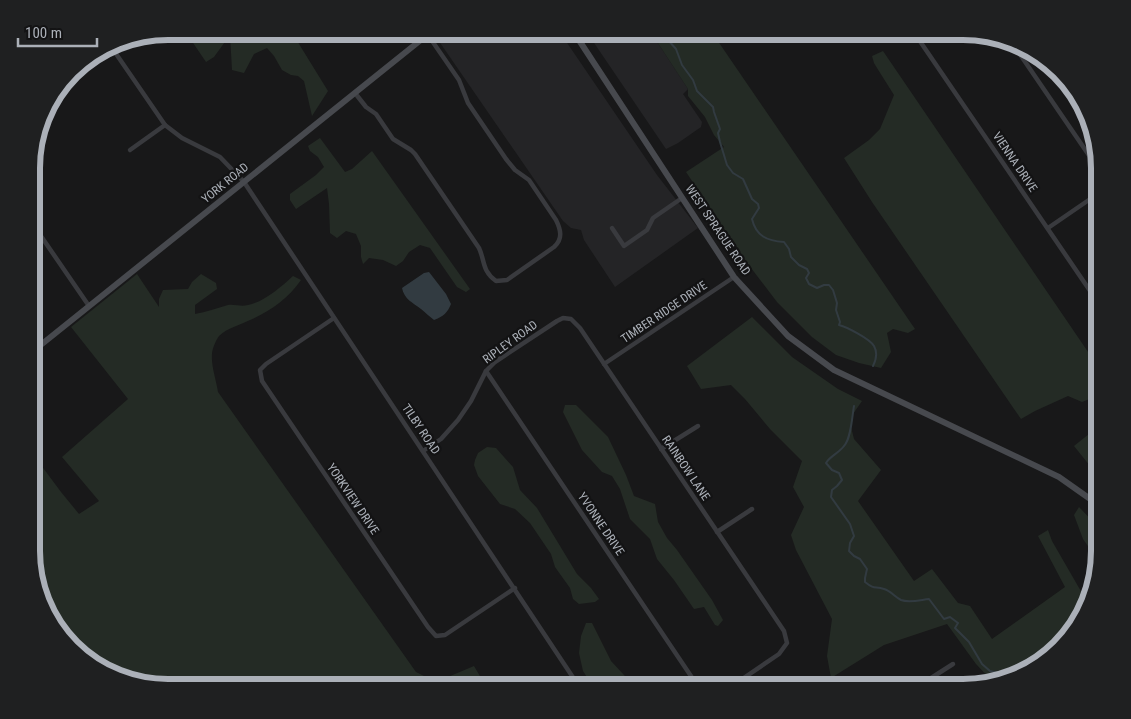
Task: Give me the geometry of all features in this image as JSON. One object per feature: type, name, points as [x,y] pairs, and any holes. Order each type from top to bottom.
[{"type":"street","name":"YORK ROAD","points":[[40,346],[421,40]]},
{"type":"street","points":[[355,93],[366,107],[376,114],[393,139],[415,154],[479,248],[484,267],[490,277],[496,281],[507,280],[558,244],[560,226],[529,180],[514,170],[506,159],[468,102],[459,80],[434,40]]},
{"type":"street","name":"WEST SPRAGUE ROAD","points":[[579,40],[734,277],[788,336],[834,370],[1059,477],[1091,500]]},
{"type":"street","name":"VIENNA DRIVE","points":[[919,40],[1091,291]]},
{"type":"street","name":"TILBY ROAD","points":[[115,52],[165,125],[182,138],[220,157],[244,182],[574,679]]},
{"type":"street","points":[[1019,53],[1091,158]]},
{"type":"street","points":[[130,150],[165,125]]},
{"type":"street","points":[[612,228],[624,246],[647,230],[653,218],[682,198]]},
{"type":"street","points":[[1048,228],[1091,198]]},
{"type":"street","points":[[40,235],[89,306]]},
{"type":"street","name":"TIMBER RIDGE DRIVE","points":[[604,364],[734,277]]},
{"type":"street","name":"YORKVIEW DRIVE","points":[[334,318],[266,364],[260,370],[262,381],[428,627],[436,636],[445,635],[515,588]]},
{"type":"street","name":"RAINBOW LANE","points":[[557,321],[564,318],[571,319],[580,328],[784,631],[787,643],[779,654],[742,679]]},
{"type":"street","name":"RIPLEY ROAD","points":[[424,451],[441,439],[458,420],[471,401],[486,371],[495,362],[557,321]]},
{"type":"street","name":"YVONNE DRIVE","points":[[486,371],[693,679]]},
{"type":"street","points":[[661,449],[698,426]]},
{"type":"street","points":[[717,532],[752,509]]},
{"type":"street","points":[[931,679],[954,664]]},
{"type":"shaded area","points":[[191,40],[226,40],[214,57],[206,62]]},
{"type":"shaded area","points":[[230,40],[297,40],[328,91],[312,116],[304,81],[298,76],[291,75],[282,70],[267,48],[254,54],[244,73],[232,70]]},
{"type":"shaded area","points":[[438,40],[565,40],[657,175],[698,228],[615,287],[584,240],[581,230],[571,228],[563,221]]},
{"type":"shaded area","points":[[592,40],[656,40],[688,89],[683,94],[702,122],[701,127],[666,149]]},
{"type":"shaded area","points":[[656,40],[717,40],[915,329],[908,333],[893,329],[887,333],[891,352],[881,368],[836,355],[812,337],[777,302],[748,264],[686,172],[724,147],[714,135],[705,117],[688,96],[688,89]]},
{"type":"shaded area","points":[[883,51],[1091,356],[1091,398],[1082,402],[1068,396],[1021,419],[872,202],[844,158],[869,140],[880,129],[894,95],[874,63],[872,56]]},
{"type":"shaded area","points":[[320,138],[345,172],[352,169],[372,151],[470,289],[466,292],[457,287],[430,248],[420,245],[409,252],[403,261],[396,266],[383,260],[369,258],[363,264],[361,246],[356,234],[346,231],[337,238],[330,233],[327,188],[296,209],[290,200],[290,194],[324,167],[308,146]]},
{"type":"shaded area","points":[[429,272],[446,294],[451,304],[445,314],[434,320],[409,300],[402,288],[424,273]]},
{"type":"shaded area","points":[[137,274],[159,307],[159,299],[163,290],[188,289],[192,282],[201,274],[216,283],[217,289],[195,305],[195,314],[228,305],[243,306],[254,303],[272,294],[293,276],[301,280],[284,299],[271,308],[219,336],[212,352],[218,392],[416,672],[430,679],[151,678],[135,675],[111,666],[77,642],[57,615],[44,584],[40,551],[40,464],[79,514],[99,501],[62,457],[128,399],[71,327]]},
{"type":"shaded area","points":[[752,317],[792,357],[838,389],[862,401],[853,414],[851,427],[854,439],[881,470],[858,501],[914,581],[932,569],[958,603],[970,606],[992,639],[1065,587],[1038,536],[1048,530],[1052,541],[1083,595],[1078,608],[1069,622],[1041,653],[1027,662],[996,675],[988,677],[976,664],[947,624],[884,645],[831,678],[827,656],[832,619],[796,550],[791,535],[804,507],[793,487],[802,461],[770,429],[731,385],[701,389],[687,366]]},
{"type":"shaded area","points":[[565,405],[576,405],[608,437],[634,496],[655,504],[658,522],[667,538],[712,600],[723,620],[718,626],[715,625],[704,607],[694,609],[657,559],[650,539],[630,519],[620,489],[612,476],[602,472],[582,450],[563,412]]},
{"type":"shaded area","points":[[1091,432],[1091,467],[1074,446]]},
{"type":"shaded area","points":[[487,447],[496,448],[513,467],[520,490],[537,508],[577,574],[599,599],[595,602],[579,604],[573,599],[570,588],[555,567],[551,554],[530,523],[515,509],[500,504],[478,476],[474,465],[475,460],[478,453]]},
{"type":"shaded area","points":[[1079,507],[1091,520],[1091,550],[1083,539],[1074,515]]},
{"type":"shaded area","points":[[586,623],[592,623],[611,661],[628,679],[588,679],[583,671],[579,653],[581,636]]},
{"type":"shaded area","points":[[474,666],[482,679],[443,679]]},
{"type":"waterway","points":[[668,40],[676,49],[682,65],[693,80],[697,91],[713,107],[720,129],[718,133],[727,165],[733,173],[743,179],[752,199],[758,204],[759,208],[752,219],[756,230],[767,239],[784,242],[789,249],[791,257],[799,265],[807,269],[809,273],[806,278],[809,284],[817,288],[829,285],[833,290],[837,303],[836,310],[840,322],[839,325],[858,334],[874,346],[876,356],[873,366]]},
{"type":"waterway","points":[[854,406],[850,433],[846,443],[826,463],[832,470],[839,473],[842,480],[832,490],[831,497],[850,524],[854,536],[850,543],[849,551],[860,559],[867,569],[865,582],[873,587],[886,590],[904,601],[929,599],[944,619],[950,617],[958,623],[955,628],[969,642],[982,664],[990,671],[1000,674]]}]
